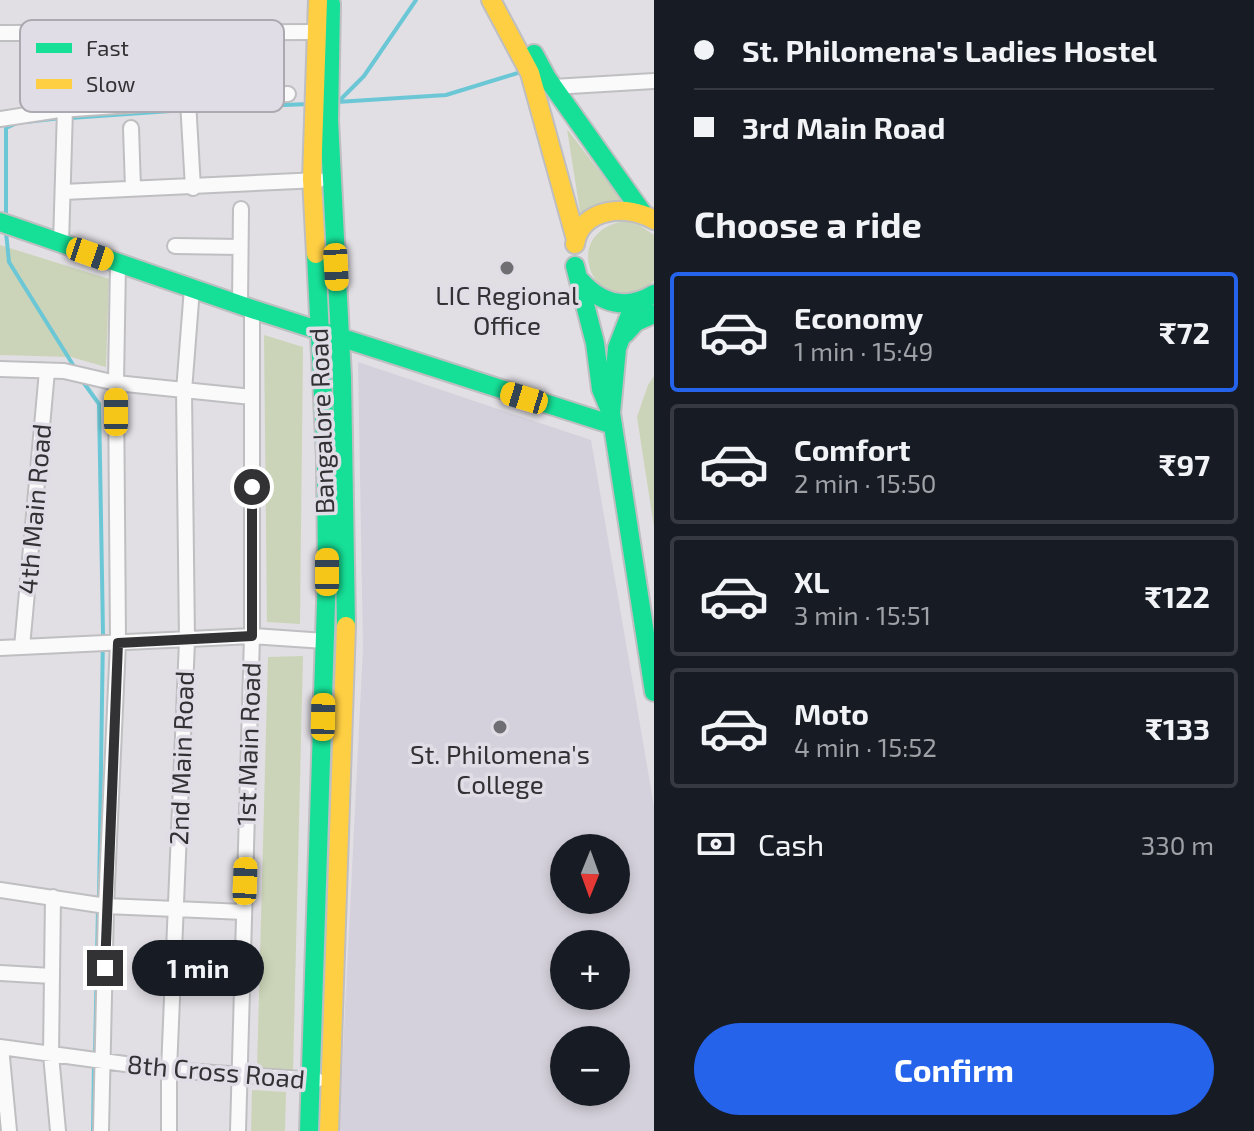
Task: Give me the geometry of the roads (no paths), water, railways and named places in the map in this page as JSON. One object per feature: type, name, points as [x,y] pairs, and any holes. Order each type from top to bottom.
[{"type":"main road","name":"Bangalore Road","points":[[318,0],[315,32],[322,82]]},
{"type":"main road","name":"Bangalore Road","points":[[309,1131],[320,1080],[344,742],[346,585],[339,337],[331,180],[322,120],[322,82],[331,0]]},
{"type":"main road","points":[[491,0],[534,68],[553,87],[648,216]]},
{"type":"main road","points":[[507,0],[534,68],[575,236],[575,266],[595,343],[601,389],[612,419],[654,692]]},
{"type":"main road","name":"Bangalore Road","points":[[322,120],[312,179],[326,458],[320,1080],[329,1131]]},
{"type":"main road","points":[[575,236],[603,212],[626,208],[648,216]]},
{"type":"main road","points":[[0,222],[339,337],[612,419]]},
{"type":"main road","points":[[575,266],[580,280],[591,293],[606,302],[648,303]]},
{"type":"main road","points":[[612,419],[619,340],[648,303]]},
{"type":"street","points":[[284,32],[315,32]]},
{"type":"street","points":[[0,33],[20,33]]},
{"type":"street","points":[[553,87],[654,81]]},
{"type":"street","points":[[284,94],[288,94]]},
{"type":"street","points":[[0,119],[103,112]]},
{"type":"street","points":[[188,112],[193,188]]},
{"type":"street","points":[[61,244],[65,117]]},
{"type":"street","points":[[131,128],[133,188]]},
{"type":"street","points":[[63,192],[331,180]]},
{"type":"street","name":"1st Main Road","points":[[238,1131],[252,636],[252,397],[240,247],[241,209]]},
{"type":"street","points":[[175,246],[240,247]]},
{"type":"street","points":[[101,1131],[94,1061],[106,906],[118,643],[118,263]]},
{"type":"street","name":"2nd Main Road","points":[[169,1131],[187,641],[184,391],[192,288]]},
{"type":"street","points":[[0,369],[64,371],[116,383],[252,397]]},
{"type":"street","name":"4th Main Road","points":[[22,647],[47,371]]},
{"type":"street","points":[[0,648],[252,636],[325,641]]},
{"type":"street","points":[[0,890],[106,906],[244,912]]},
{"type":"street","points":[[53,897],[51,1055],[58,1131]]},
{"type":"street","points":[[0,973],[52,976]]},
{"type":"street","points":[[0,1047],[9,1131]]},
{"type":"street","name":"8th Cross Road","points":[[0,1047],[169,1070],[320,1080]]},
{"type":"waterway","points":[[338,102],[364,76],[416,0]]},
{"type":"waterway","points":[[337,102],[446,95],[521,72]]},
{"type":"waterway","points":[[284,105],[309,104]]},
{"type":"waterway","points":[[70,118],[156,112]]},
{"type":"waterway","points":[[26,122],[61,118]]},
{"type":"waterway","points":[[6,219],[6,128],[17,123]]},
{"type":"waterway","points":[[6,232],[9,262],[75,368]]},
{"type":"waterway","points":[[81,379],[99,404],[103,633],[99,901]]},
{"type":"waterway","points":[[95,1056],[98,909]]},
{"type":"waterway","points":[[93,1131],[94,1065]]},
{"type":"place","name":"LIC Regional Office","points":[[507,268]]},
{"type":"place","name":"St. Philomena's College","points":[[500,727]]}]
